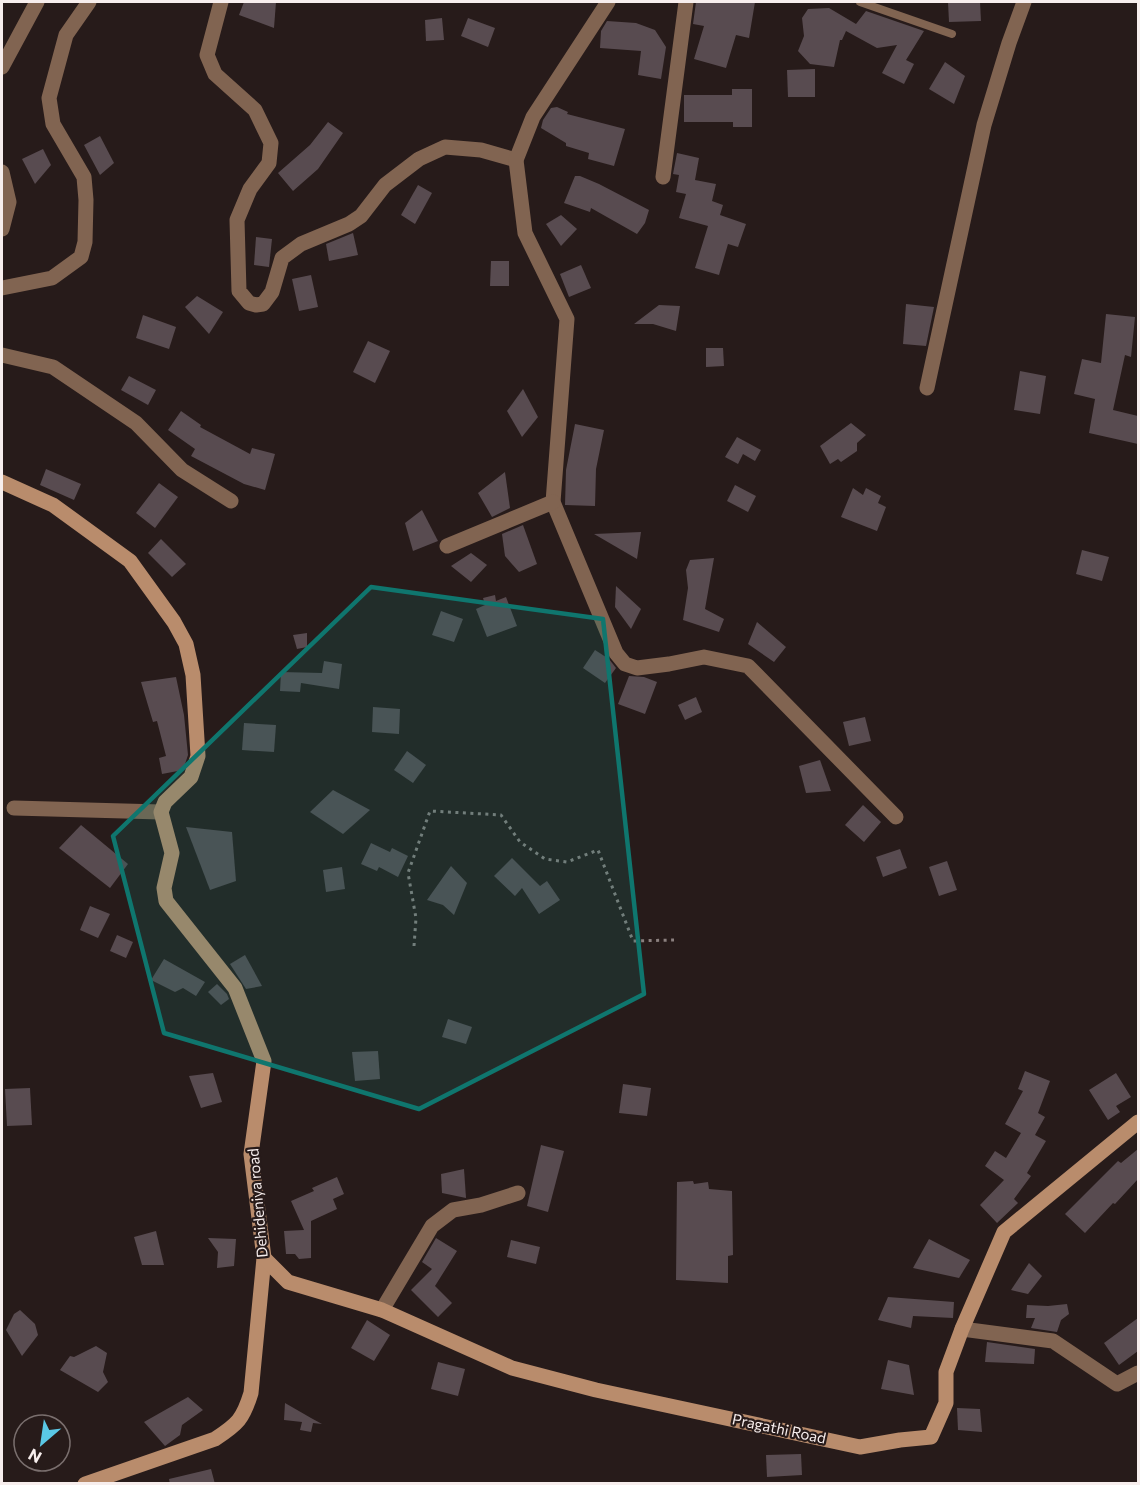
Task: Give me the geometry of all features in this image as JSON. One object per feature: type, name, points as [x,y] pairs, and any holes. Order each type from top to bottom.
[{"type":"street","points":[[2,67],[37,2]]},
{"type":"street","points":[[2,288],[52,278],[81,257],[85,242],[84,177],[53,124],[49,98],[66,35],[89,2]]},
{"type":"street","points":[[221,2],[207,55],[215,74],[255,110],[272,143],[269,163],[250,189],[237,220],[239,291],[249,303],[263,304],[272,292],[282,258],[301,244],[349,224],[361,216],[385,185],[419,159],[445,147],[481,150],[516,160]]},
{"type":"street","points":[[608,2],[533,117],[516,160],[525,233],[567,319],[553,502],[616,653],[625,664],[637,668],[704,657],[748,666],[896,818]]},
{"type":"street","points":[[663,177],[686,2]]},
{"type":"street","points":[[927,388],[984,125],[1024,2]]},
{"type":"street","points":[[2,172],[9,202],[2,229]]},
{"type":"street","points":[[2,354],[53,367],[136,423],[182,470],[231,501]]},
{"type":"street","points":[[2,482],[53,505],[130,561],[174,622],[186,644],[193,675],[198,756],[191,777],[165,802],[161,812],[14,808]]},
{"type":"street","points":[[447,546],[553,502]]},
{"type":"street","name":"Dehideniya road","points":[[85,1484],[215,1438],[233,1427],[245,1413],[250,1393],[264,1258],[251,1154],[264,1061],[235,987],[166,901],[164,888],[171,853],[161,812]]},
{"type":"street","name":"Pragathi Road","points":[[264,1258],[288,1282],[382,1310],[512,1368],[596,1390],[860,1447],[930,1437],[946,1403],[946,1372],[1004,1232],[1138,1122]]},
{"type":"street","points":[[382,1310],[432,1226],[453,1210],[481,1205],[518,1193]]},
{"type":"street","points":[[962,1329],[1053,1341],[1117,1384],[1138,1373]]},
{"type":"lane","points":[[860,2],[952,34]]},
{"type":"path","points":[[414,946],[416,918],[408,873],[430,811],[501,815],[520,842],[545,859],[567,862],[598,850],[633,941],[674,940]]},
{"type":"highlighted area","points":[[371,587],[603,619],[644,994],[419,1109],[164,1033],[113,836]]},
{"type":"building","points":[[244,2],[276,2],[274,28],[239,15]]},
{"type":"building","points":[[696,2],[755,2],[749,38],[736,35],[726,68],[694,59],[704,26],[693,24]]},
{"type":"building","points":[[948,2],[980,2],[981,21],[949,22]]},
{"type":"building","points":[[829,8],[856,24],[866,11],[924,31],[906,60],[914,64],[904,84],[882,73],[897,45],[877,48],[846,31],[840,40],[834,67],[810,64],[798,51],[804,36],[802,18],[808,9]]},
{"type":"building","points":[[442,18],[444,40],[426,41],[425,20]]},
{"type":"building","points":[[468,18],[495,28],[488,47],[461,36]]},
{"type":"building","points":[[607,21],[636,23],[655,30],[666,47],[661,79],[638,75],[641,51],[600,48],[601,31]]},
{"type":"building","points":[[945,62],[965,76],[954,104],[929,89]]},
{"type":"building","points":[[815,69],[815,97],[788,97],[787,70]]},
{"type":"building","points":[[732,89],[752,89],[752,127],[733,127],[733,122],[684,122],[684,95],[732,95]]},
{"type":"building","points":[[557,107],[568,112],[567,114],[625,129],[614,166],[588,159],[589,153],[566,146],[566,143],[541,128],[551,108]]},
{"type":"building","points":[[328,122],[343,133],[318,169],[293,191],[278,173],[310,145]]},
{"type":"building","points":[[100,136],[114,163],[100,175],[84,145]]},
{"type":"building","points":[[43,149],[51,165],[35,184],[22,159]]},
{"type":"building","points":[[677,153],[699,158],[695,180],[716,184],[712,201],[723,205],[720,215],[746,224],[738,247],[728,244],[719,275],[695,268],[708,226],[679,218],[686,194],[676,192],[679,175],[673,174]]},
{"type":"building","points":[[575,176],[599,184],[649,210],[645,223],[637,234],[591,208],[590,212],[564,203]]},
{"type":"building","points":[[418,185],[432,193],[415,224],[401,215]]},
{"type":"building","points":[[561,215],[577,229],[561,246],[546,224]]},
{"type":"building","points":[[353,233],[358,255],[329,261],[326,244]]},
{"type":"building","points":[[256,237],[272,239],[269,267],[254,265]]},
{"type":"building","points":[[491,261],[509,261],[509,286],[490,286]]},
{"type":"building","points":[[581,265],[591,288],[569,297],[560,274]]},
{"type":"building","points":[[311,275],[318,307],[299,311],[292,279]]},
{"type":"building","points":[[197,296],[223,312],[209,334],[185,307]]},
{"type":"building","points":[[906,304],[934,307],[926,346],[903,344]]},
{"type":"building","points":[[659,305],[680,306],[676,331],[653,324],[634,324]]},
{"type":"building","points":[[1106,314],[1135,317],[1131,357],[1125,355],[1113,410],[1138,416],[1138,444],[1089,433],[1095,399],[1074,394],[1082,359],[1101,363]]},
{"type":"building","points":[[143,315],[176,327],[169,349],[136,338]]},
{"type":"building","points":[[368,341],[390,351],[375,383],[353,372]]},
{"type":"building","points":[[706,348],[723,348],[724,366],[706,367]]},
{"type":"building","points":[[1020,371],[1046,376],[1040,414],[1014,410]]},
{"type":"building","points":[[129,376],[156,390],[148,405],[121,390]]},
{"type":"building","points":[[523,389],[538,417],[522,437],[507,411]]},
{"type":"building","points":[[181,411],[201,425],[200,427],[250,454],[252,448],[275,454],[265,490],[244,484],[191,456],[195,449],[168,430]]},
{"type":"building","points":[[851,423],[866,435],[857,443],[857,451],[841,462],[838,459],[830,464],[820,446]]},
{"type":"building","points":[[575,424],[604,430],[596,469],[595,506],[565,505],[566,470]]},
{"type":"building","points":[[737,437],[761,450],[755,461],[743,454],[738,464],[725,457]]},
{"type":"building","points":[[46,469],[81,484],[74,500],[40,485]]},
{"type":"building","points":[[505,472],[510,508],[492,517],[478,493]]},
{"type":"building","points":[[159,483],[178,497],[155,528],[136,513]]},
{"type":"building","points":[[735,485],[756,496],[748,512],[727,501]]},
{"type":"building","points":[[853,488],[863,495],[866,488],[881,496],[878,503],[886,507],[877,531],[841,517]]},
{"type":"building","points":[[422,510],[438,541],[413,551],[405,523]]},
{"type":"building","points":[[523,525],[537,564],[519,572],[505,556],[502,534]]},
{"type":"building","points":[[641,532],[637,559],[594,534]]},
{"type":"building","points":[[161,539],[186,564],[172,577],[148,553]]},
{"type":"building","points":[[1082,550],[1109,557],[1102,581],[1076,574]]},
{"type":"building","points":[[471,553],[487,565],[471,582],[451,566]]},
{"type":"building","points":[[714,558],[705,609],[724,619],[719,632],[683,620],[688,588],[686,570],[690,560]]},
{"type":"building","points":[[616,586],[641,609],[631,629],[615,607]]},
{"type":"building","points":[[495,595],[496,601],[506,597],[517,626],[487,637],[476,609],[485,605],[483,598]]},
{"type":"building","points":[[441,611],[463,619],[454,642],[432,635]]},
{"type":"building","points":[[757,622],[786,647],[774,662],[748,644]]},
{"type":"building","points":[[307,633],[307,647],[297,649],[293,635]]},
{"type":"building","points":[[595,650],[609,659],[616,668],[605,683],[583,668]]},
{"type":"building","points":[[324,661],[342,664],[339,689],[301,683],[300,692],[280,691],[281,672],[322,673]]},
{"type":"building","points":[[629,676],[644,677],[657,682],[645,714],[618,704]]},
{"type":"building","points":[[176,677],[184,715],[188,755],[183,770],[162,774],[159,758],[166,756],[157,721],[153,722],[141,682]]},
{"type":"building","points":[[696,697],[702,712],[685,720],[678,705]]},
{"type":"building","points":[[373,707],[400,709],[399,734],[372,732]]},
{"type":"building","points":[[865,717],[871,741],[849,746],[843,722]]},
{"type":"building","points":[[244,723],[276,725],[274,752],[242,750]]},
{"type":"building","points":[[407,751],[426,765],[413,783],[394,770]]},
{"type":"building","points":[[820,760],[831,791],[806,793],[799,766]]},
{"type":"building","points":[[333,790],[370,810],[343,834],[310,812]]},
{"type":"building","points":[[863,805],[881,822],[864,842],[845,825]]},
{"type":"building","points":[[81,825],[128,864],[110,888],[59,848]]},
{"type":"building","points":[[186,827],[232,832],[236,881],[210,890]]},
{"type":"building","points":[[371,843],[390,852],[392,848],[408,856],[398,877],[379,867],[377,871],[361,864]]},
{"type":"building","points":[[900,849],[907,868],[883,877],[876,857]]},
{"type":"building","points":[[512,858],[540,886],[547,881],[560,900],[539,914],[522,888],[515,896],[494,876]]},
{"type":"building","points":[[947,861],[957,890],[939,896],[929,867]]},
{"type":"building","points":[[451,866],[467,883],[454,915],[443,905],[427,900]]},
{"type":"building","points":[[342,867],[345,889],[326,892],[323,870]]},
{"type":"building","points":[[90,906],[110,914],[98,938],[80,930]]},
{"type":"building","points":[[117,935],[133,942],[126,958],[110,951]]},
{"type":"building","points":[[245,955],[262,986],[246,989],[230,964]]},
{"type":"building","points":[[164,959],[205,982],[196,996],[183,988],[175,992],[151,980]]},
{"type":"building","points":[[217,984],[229,999],[221,1005],[208,992]]},
{"type":"building","points":[[448,1019],[472,1027],[466,1044],[442,1037]]},
{"type":"building","points":[[378,1051],[380,1079],[355,1081],[352,1052]]},
{"type":"building","points":[[1025,1071],[1050,1081],[1038,1113],[1045,1117],[1035,1135],[1046,1141],[1027,1173],[1031,1176],[1014,1199],[1018,1203],[997,1223],[980,1205],[1004,1180],[985,1166],[995,1151],[1006,1158],[1021,1133],[1005,1124],[1023,1091],[1018,1089]]},
{"type":"building","points":[[213,1073],[222,1102],[201,1108],[189,1076]]},
{"type":"building","points":[[1116,1073],[1131,1097],[1116,1106],[1120,1112],[1108,1120],[1089,1090]]},
{"type":"building","points":[[623,1084],[651,1088],[647,1116],[619,1113]]},
{"type":"building","points":[[30,1088],[32,1125],[7,1126],[5,1089]]},
{"type":"building","points":[[541,1145],[564,1151],[548,1212],[527,1206]]},
{"type":"building","points":[[1138,1149],[1138,1179],[1085,1233],[1065,1214],[1118,1161],[1121,1163]]},
{"type":"building","points":[[464,1169],[466,1198],[442,1193],[441,1174]]},
{"type":"building","points":[[337,1177],[344,1194],[333,1199],[337,1209],[311,1221],[311,1258],[299,1259],[295,1254],[286,1254],[284,1231],[304,1230],[291,1201],[314,1191],[312,1188]]},
{"type":"building","points":[[693,1181],[694,1184],[708,1182],[709,1189],[732,1191],[733,1255],[728,1256],[728,1283],[676,1280],[677,1182]]},
{"type":"building","points":[[156,1231],[164,1265],[142,1265],[134,1237]]},
{"type":"building","points":[[208,1238],[236,1239],[234,1266],[217,1268],[218,1252]]},
{"type":"building","points":[[436,1238],[457,1251],[435,1286],[452,1303],[438,1317],[411,1290],[432,1269],[422,1262]]},
{"type":"building","points":[[929,1239],[970,1260],[959,1278],[913,1268]]},
{"type":"building","points":[[511,1240],[540,1247],[536,1264],[507,1257]]},
{"type":"building","points":[[1029,1263],[1042,1276],[1028,1294],[1011,1290]]},
{"type":"building","points":[[888,1297],[954,1302],[953,1318],[913,1316],[911,1328],[878,1320]]},
{"type":"building","points":[[1067,1304],[1069,1314],[1061,1320],[1057,1332],[1031,1328],[1035,1318],[1026,1318],[1027,1305]]},
{"type":"building","points":[[20,1310],[35,1324],[38,1335],[22,1356],[6,1330],[14,1314]]},
{"type":"building","points":[[1138,1318],[1138,1351],[1119,1365],[1104,1343]]},
{"type":"building","points":[[367,1320],[390,1335],[374,1361],[351,1348]]},
{"type":"building","points":[[987,1342],[1035,1349],[1034,1364],[985,1362]]},
{"type":"building","points":[[96,1346],[107,1353],[103,1372],[108,1382],[98,1392],[60,1370],[70,1356],[74,1357]]},
{"type":"building","points":[[888,1360],[909,1365],[914,1395],[881,1389]]},
{"type":"building","points":[[438,1362],[465,1369],[458,1396],[431,1389]]},
{"type":"building","points":[[188,1397],[203,1410],[182,1425],[180,1435],[165,1446],[144,1422]]},
{"type":"building","points":[[285,1403],[322,1424],[313,1423],[311,1432],[300,1430],[302,1422],[284,1420]]},
{"type":"building","points":[[957,1408],[980,1409],[982,1432],[958,1430]]},
{"type":"building","points":[[801,1454],[802,1475],[767,1477],[766,1455]]},
{"type":"building","points":[[211,1469],[215,1484],[170,1484],[169,1479]]}]
